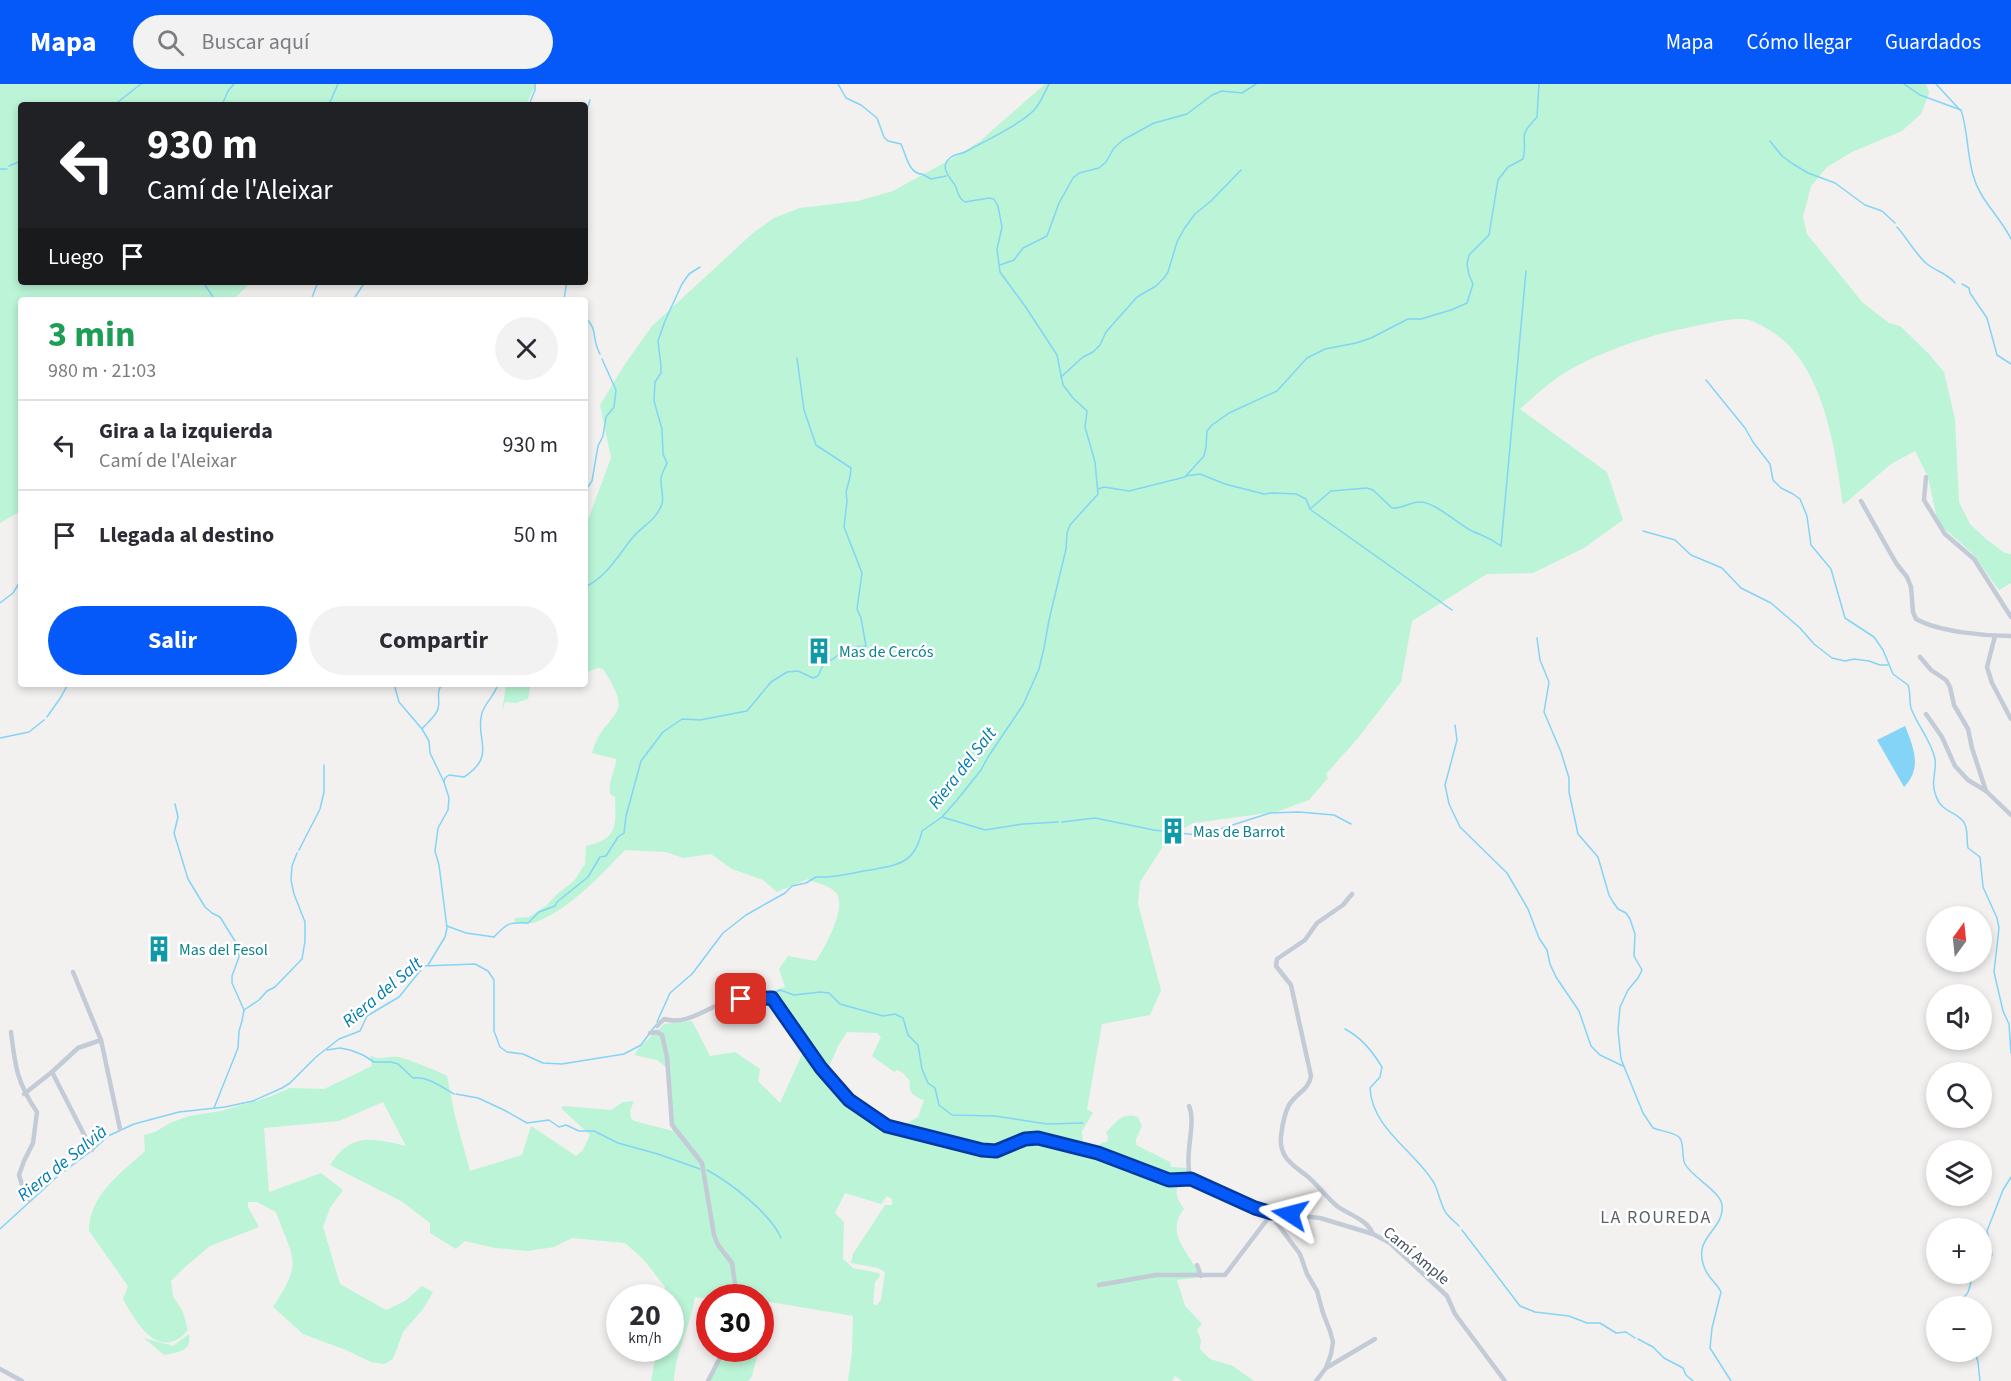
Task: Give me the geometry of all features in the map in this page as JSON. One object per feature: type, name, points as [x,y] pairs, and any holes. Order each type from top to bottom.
[{"type":"street","points":[[1926,477],[1924,500],[1945,534],[1974,559],[2011,618]]},
{"type":"street","points":[[1861,501],[1896,563],[1907,576],[1911,586],[1913,612],[1916,620],[1928,625],[1995,636],[2011,636]]},
{"type":"street","points":[[1995,636],[1987,667],[2011,719]]},
{"type":"street","points":[[1920,657],[1931,670],[1946,680],[1950,687],[1954,705],[1968,729],[1986,791]]},
{"type":"street","points":[[1926,714],[1942,737],[1955,766],[1968,780],[1986,791],[2011,815]]},
{"type":"street","points":[[1352,894],[1343,905],[1317,923],[1305,940],[1277,959],[1276,966],[1291,985],[1311,1076],[1308,1086],[1289,1104],[1281,1144],[1290,1164],[1337,1206],[1370,1227],[1373,1234]]},
{"type":"street","points":[[73,972],[101,1040],[120,1129]]},
{"type":"street","points":[[657,1026],[664,1019],[674,1022],[695,1017],[728,1001],[772,998],[821,1068],[849,1100],[887,1126],[982,1150],[996,1151],[1025,1139],[1038,1138],[1098,1153],[1169,1180],[1191,1179],[1188,1169],[1191,1107]]},
{"type":"street","points":[[11,1032],[16,1070],[24,1094],[37,1112],[33,1143],[19,1175],[30,1200]]},
{"type":"street","points":[[650,1033],[657,1032],[662,1035],[667,1057],[672,1125],[702,1163],[714,1235],[718,1245],[732,1263],[735,1284]]},
{"type":"street","points":[[24,1094],[78,1048],[101,1040]]},
{"type":"street","points":[[52,1072],[92,1150]]},
{"type":"street","name":"Camí Ample","points":[[1191,1179],[1240,1202],[1272,1213],[1320,1218],[1373,1234],[1390,1243],[1447,1296],[1455,1314],[1505,1381]]},
{"type":"street","points":[[1099,1285],[1156,1275],[1225,1275],[1272,1213],[1300,1254],[1317,1292],[1333,1342],[1326,1368]]},
{"type":"street","points":[[1197,1265],[1201,1276]]},
{"type":"street","points":[[1316,1381],[1326,1368],[1375,1339]]},
{"type":"street","points":[[708,1381],[718,1362]]},
{"type":"street","points":[[0,1369],[22,1381]]},
{"type":"green space","points":[[0,84],[536,84],[527,102],[18,102],[18,285],[248,285],[236,297],[18,297],[18,513],[0,523]]},
{"type":"green space","points":[[1045,84],[1926,84],[1929,93],[1921,114],[1902,131],[1852,152],[1827,167],[1811,186],[1803,217],[1807,234],[1863,303],[1889,323],[1900,326],[1944,372],[1955,419],[1959,502],[1970,524],[2005,553],[2011,554],[2011,583],[1999,590],[1972,553],[1938,523],[1928,477],[1915,451],[1891,464],[1843,505],[1830,432],[1813,382],[1801,361],[1785,342],[1750,320],[1737,319],[1711,323],[1633,342],[1589,360],[1563,374],[1520,409],[1607,472],[1623,520],[1584,548],[1533,573],[1487,574],[1412,621],[1401,682],[1358,738],[1326,774],[1328,778],[1309,800],[1276,812],[1193,823],[1169,837],[1140,882],[1138,904],[1161,990],[1150,1015],[1102,1024],[1087,1109],[1093,1113],[1082,1131],[1083,1145],[1097,1147],[1107,1142],[1106,1132],[1119,1119],[1127,1116],[1138,1117],[1142,1126],[1136,1139],[1136,1145],[1170,1162],[1171,1167],[1187,1168],[1189,1176],[1180,1179],[1177,1191],[1177,1197],[1184,1209],[1179,1218],[1178,1235],[1201,1277],[1177,1280],[1185,1306],[1202,1324],[1197,1330],[1201,1340],[1200,1349],[1210,1359],[1233,1366],[1254,1381],[1182,1381],[1175,1376],[1172,1381],[848,1381],[853,1316],[774,1303],[774,1284],[696,1284],[696,1297],[684,1337],[684,1284],[663,1284],[644,1260],[625,1243],[572,1238],[554,1247],[528,1251],[495,1248],[465,1241],[456,1249],[430,1233],[430,1223],[401,1201],[330,1165],[338,1154],[355,1142],[373,1140],[406,1146],[383,1102],[339,1121],[264,1128],[269,1192],[321,1173],[343,1190],[330,1208],[323,1227],[340,1284],[386,1310],[405,1301],[422,1286],[433,1292],[423,1309],[403,1332],[393,1359],[384,1364],[371,1362],[303,1334],[273,1307],[289,1279],[292,1269],[291,1251],[276,1212],[257,1202],[248,1202],[248,1207],[259,1227],[210,1246],[171,1281],[173,1296],[183,1312],[188,1330],[178,1339],[168,1342],[159,1341],[150,1336],[135,1319],[123,1299],[128,1286],[89,1231],[90,1218],[100,1196],[117,1176],[145,1151],[144,1135],[189,1116],[221,1111],[269,1097],[290,1088],[324,1089],[372,1066],[370,1055],[380,1058],[401,1058],[447,1076],[470,1171],[522,1155],[531,1126],[576,1156],[583,1150],[590,1135],[561,1108],[563,1106],[611,1110],[623,1102],[634,1101],[630,1111],[634,1121],[673,1131],[666,1067],[657,1060],[634,1055],[664,1024],[692,1021],[710,1056],[735,1052],[760,1069],[758,1081],[780,1103],[804,1050],[847,1103],[893,1131],[918,1117],[924,1100],[912,1094],[910,1081],[903,1073],[897,1070],[894,1072],[872,1056],[881,1037],[877,1033],[847,1032],[829,1067],[825,1068],[772,997],[772,991],[785,987],[779,969],[788,956],[816,961],[829,938],[837,919],[839,901],[835,891],[828,887],[808,879],[777,892],[763,880],[732,869],[711,854],[683,858],[666,852],[625,850],[571,902],[546,918],[533,923],[515,923],[515,918],[529,917],[547,905],[574,881],[585,864],[586,846],[610,835],[615,823],[615,797],[610,794],[610,789],[616,759],[592,753],[604,728],[616,714],[618,698],[603,669],[598,668],[588,672],[588,520],[611,458],[600,405],[652,326],[753,233],[774,218],[800,208],[858,201],[893,191],[980,141]],"holes":[[[845,1193],[881,1204],[887,1196],[892,1199],[892,1205],[885,1205],[853,1254],[851,1263],[878,1268],[885,1272],[881,1300],[877,1305],[873,1304],[875,1282],[880,1276],[879,1273],[853,1268],[843,1259],[844,1222],[835,1213]]]},
{"type":"green space","points":[[506,687],[530,687],[528,699],[515,703],[505,702],[502,713]]},
{"type":"green space","points":[[189,1334],[186,1348],[164,1355],[144,1338],[173,1346]]},
{"type":"green space","points":[[655,1362],[677,1362],[674,1381],[651,1381]]},
{"type":"green space","points":[[718,1362],[756,1362],[752,1376],[748,1381],[707,1381]]},
{"type":"water","points":[[1905,726],[1913,749],[1915,765],[1910,780],[1904,787],[1877,740]]},
{"type":"waterway","points":[[118,102],[141,84]]},
{"type":"waterway","points":[[223,102],[234,84]]},
{"type":"waterway","points":[[330,102],[338,84]]},
{"type":"waterway","points":[[530,102],[535,84]]},
{"type":"waterway","points":[[838,84],[846,98],[861,105],[877,118],[884,137],[888,141],[901,144],[908,163],[914,171],[931,179],[946,176]]},
{"type":"waterway","name":"Riera del Salt","points":[[657,1022],[670,993],[692,974],[723,933],[746,915],[785,893],[792,886],[806,883],[816,877],[838,876],[889,866],[904,861],[910,856],[919,842],[922,831],[942,817],[981,770],[1023,705],[1039,669],[1066,549],[1067,533],[1070,525],[1098,494],[1095,462],[1085,427],[1087,411],[1063,385],[1057,355],[1000,272],[997,249],[1002,227],[998,206],[994,199],[965,202],[959,196],[945,166],[952,157],[1013,126],[1029,114],[1035,109],[1049,84]]},
{"type":"waterway","points":[[1000,265],[1014,260],[1023,248],[1047,236],[1059,203],[1073,178],[1079,173],[1099,168],[1123,140],[1154,123],[1187,114],[1212,95],[1222,91],[1242,93],[1256,84]]},
{"type":"waterway","points":[[1098,489],[1104,487],[1129,491],[1185,477],[1204,456],[1207,431],[1212,425],[1229,413],[1277,391],[1307,358],[1325,349],[1371,338],[1408,319],[1421,319],[1467,303],[1473,284],[1467,264],[1469,255],[1489,235],[1498,180],[1508,167],[1523,159],[1524,134],[1537,117],[1539,84]]},
{"type":"waterway","points":[[1904,84],[1920,95],[1961,110],[1976,184],[2011,239]]},
{"type":"waterway","points":[[1936,84],[1960,110]]},
{"type":"waterway","points":[[588,107],[590,100]]},
{"type":"waterway","points":[[1770,141],[1782,156],[1793,164],[1808,173],[1835,183],[1865,205],[1882,211],[1895,223]]},
{"type":"waterway","points":[[9,166],[18,162]]},
{"type":"waterway","points":[[0,169],[7,169]]},
{"type":"waterway","points":[[1061,377],[1100,345],[1106,332],[1137,297],[1156,286],[1164,278],[1184,229],[1195,214],[1241,170]]},
{"type":"waterway","points":[[1897,227],[1923,260],[1955,283]]},
{"type":"waterway","points":[[588,585],[606,571],[634,536],[653,518],[662,504],[661,479],[667,463],[663,454],[662,429],[654,401],[655,382],[661,373],[658,341],[682,284],[689,274],[700,267]]},
{"type":"waterway","points":[[1186,476],[1200,474],[1225,484],[1264,494],[1296,494],[1306,499],[1310,509],[1331,491],[1367,488],[1373,490],[1392,508],[1419,502],[1432,505],[1466,528],[1501,546],[1526,271]]},
{"type":"waterway","points":[[1962,284],[1969,288],[1987,318],[1997,355],[2011,364]]},
{"type":"waterway","points":[[205,285],[213,297]]},
{"type":"waterway","points":[[312,297],[317,285]]},
{"type":"waterway","points":[[355,297],[363,285]]},
{"type":"waterway","points":[[564,297],[566,285]]},
{"type":"waterway","points":[[588,321],[594,330],[600,354]]},
{"type":"waterway","points":[[447,926],[466,933],[494,937],[509,924],[528,923],[539,912],[555,906],[588,877],[600,857],[606,856],[618,837],[624,833],[626,816],[641,761],[663,732],[682,719],[700,720],[747,711],[771,682],[787,672],[798,671],[813,678],[818,676],[824,663],[847,648],[866,646],[857,609],[862,573],[844,527],[846,492],[851,468],[816,445],[804,410],[797,358]]},
{"type":"waterway","points":[[588,487],[592,481],[606,417],[614,407],[616,390],[602,359]]},
{"type":"waterway","points":[[1706,380],[1745,428],[1770,464],[1773,480],[1781,488],[1800,499],[1807,516],[1811,545],[1831,569],[1845,618],[1874,637],[1883,650],[1893,674],[1908,685],[1911,708],[1935,759],[1936,796],[1941,806],[1963,821],[1967,830],[1968,848],[1980,857],[1983,887],[1999,928],[1994,972],[2003,1011],[2009,1024],[2011,1053]]},
{"type":"waterway","points":[[1311,510],[1452,610]]},
{"type":"waterway","points":[[1643,531],[1675,540],[1691,555],[1722,568],[1741,588],[1771,603],[1832,658],[1888,665]]},
{"type":"waterway","points":[[0,603],[13,593],[18,585]]},
{"type":"waterway","points":[[1537,638],[1540,660],[1549,682],[1544,712],[1569,778],[1569,792],[1578,834],[1598,857],[1609,895],[1618,909],[1626,913],[1635,934],[1634,956],[1642,970],[1628,990],[1620,1007],[1618,1030],[1621,1059],[1643,1113],[1653,1128],[1679,1137],[1685,1164],[1717,1195],[1722,1205],[1719,1221],[1705,1241],[1702,1258],[1705,1269],[1721,1292],[1712,1328],[1710,1348],[1731,1381]]},
{"type":"waterway","points":[[47,717],[66,687]]},
{"type":"waterway","points":[[395,687],[399,702],[429,741],[430,753],[444,782]]},
{"type":"waterway","points":[[422,729],[437,712],[441,687]]},
{"type":"waterway","points":[[428,965],[445,937],[447,928],[435,851],[438,828],[448,810],[449,798],[444,782],[449,775],[464,777],[480,761],[483,754],[480,722],[482,713],[497,687]]},
{"type":"waterway","points":[[0,738],[29,732],[44,720]]},
{"type":"waterway","points":[[1455,725],[1457,740],[1445,785],[1449,804],[1460,827],[1507,873],[1528,909],[1539,938],[1547,950],[1556,977],[1579,1011],[1591,1046],[1600,1055],[1623,1066]]},
{"type":"waterway","points":[[299,850],[320,809],[324,792],[324,765]]},
{"type":"waterway","points":[[175,804],[178,817],[174,833],[188,879],[205,907],[220,917],[238,946],[239,957],[232,976],[232,983],[244,1010],[238,1048],[214,1108]]},
{"type":"waterway","points":[[1062,822],[1095,818],[1154,830],[1197,835],[1211,834],[1270,813],[1299,812],[1334,815],[1351,824]]},
{"type":"waterway","points":[[942,817],[985,830],[1023,824],[1058,822]]},
{"type":"waterway","points":[[244,1010],[275,987],[302,959],[305,922],[291,880],[292,866],[297,853]]},
{"type":"waterway","name":"Riera del Salt","points":[[94,1149],[108,1136],[134,1124],[179,1112],[225,1107],[253,1101],[282,1088],[339,1039],[360,1031],[367,1016],[399,997],[424,966],[475,964],[488,971],[494,980],[494,1031],[500,1047],[507,1052],[523,1054],[543,1063],[562,1064],[624,1054],[641,1045],[655,1026]]},
{"type":"waterway","points":[[720,1002],[727,999],[766,995],[780,990],[794,995],[820,992],[829,993],[840,1004],[883,1016],[895,1014],[903,1018],[908,1035],[918,1045],[922,1069],[928,1083],[935,1088],[939,1105],[952,1115],[995,1116],[1047,1124],[1083,1123]]},
{"type":"waterway","points":[[1345,1029],[1366,1045],[1382,1067],[1380,1077],[1370,1088],[1378,1116],[1386,1128],[1426,1171],[1436,1187],[1446,1213],[1459,1226]]},
{"type":"waterway","points":[[327,1050],[340,1048],[363,1055],[374,1062],[398,1064],[413,1078],[429,1080],[454,1094]]},
{"type":"waterway","points":[[456,1094],[478,1098],[527,1123],[549,1120],[559,1127],[566,1125],[579,1131],[594,1131],[618,1143],[700,1169]]},
{"type":"waterway","name":"Riera de Salvià","points":[[0,1229],[59,1175],[90,1152]]},
{"type":"waterway","points":[[707,1170],[760,1209],[781,1238]]},
{"type":"waterway","points":[[1992,1218],[2003,1190],[2011,1177]]},
{"type":"waterway","points":[[1462,1230],[1520,1306],[1535,1312],[1569,1316],[1587,1323],[1600,1323],[1616,1333],[1626,1332],[1635,1338]]},
{"type":"waterway","points":[[1964,1296],[1970,1284]]},
{"type":"waterway","points":[[1638,1339],[1653,1347],[1664,1358],[1683,1368],[1686,1375],[1693,1381]]},
{"type":"waterway","points":[[1978,1362],[1980,1381]]},
{"type":"place","name":"Mas de Cercós","points":[[819,651]]},
{"type":"place","name":"Mas de Barrot","points":[[1173,831]]},
{"type":"place","name":"Mas del Fesol","points":[[159,949]]},
{"type":"district","name":"LA ROUREDA","points":[[1656,1217]]},
{"type":"route","points":[[741,999],[772,998],[821,1068],[849,1100],[887,1126],[982,1150],[996,1151],[1025,1139],[1038,1138],[1098,1153],[1169,1180],[1191,1179],[1255,1208],[1272,1213],[1290,1214]]}]
